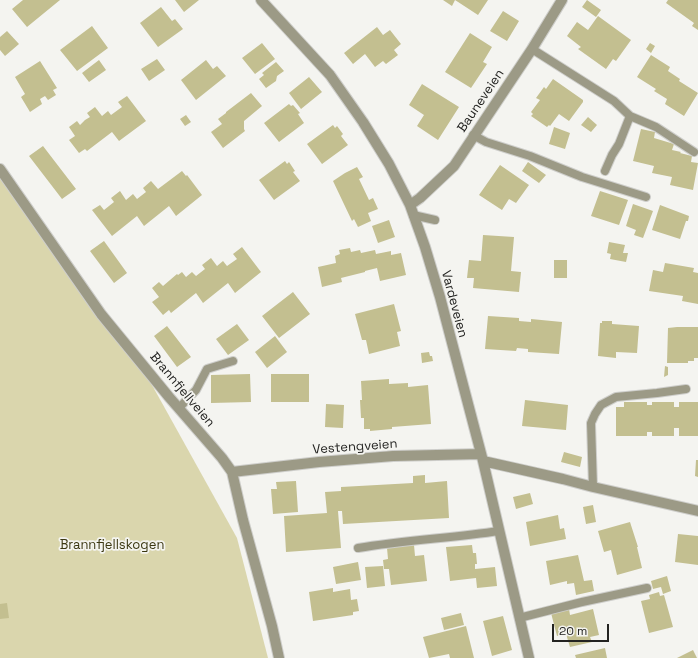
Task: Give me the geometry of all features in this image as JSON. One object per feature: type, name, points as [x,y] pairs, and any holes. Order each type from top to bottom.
[{"type":"street","name":"Vardeveien","points":[[261,0],[334,81],[363,122],[385,158],[411,210],[425,247],[440,297],[482,457],[498,531],[529,658]]},
{"type":"street","name":"Bauneveien","points":[[411,210],[420,198],[454,166],[473,135],[532,49],[562,0]]},
{"type":"street","name":"Brannfjellveien","points":[[0,169],[101,314],[222,458],[232,472],[279,658]]},
{"type":"street","name":"Vestengveien","points":[[232,472],[319,462],[393,456],[482,457],[593,487],[698,511]]},
{"type":"lane","points":[[532,49],[614,101],[630,116],[656,127],[694,152]]},
{"type":"lane","points":[[605,171],[619,144],[630,116]]},
{"type":"lane","points":[[473,135],[486,142],[530,156],[582,177],[646,197]]},
{"type":"lane","points":[[411,210],[435,220]]},
{"type":"lane","points":[[179,408],[196,390],[207,369],[233,361]]},
{"type":"lane","points":[[593,487],[591,423],[601,406],[616,397],[686,389]]},
{"type":"lane","points":[[358,548],[498,531]]},
{"type":"lane","points":[[519,618],[582,602],[647,588]]},
{"type":"green space","name":"Brannfjellskogen","points":[[0,167],[132,349],[237,538],[268,658],[0,658]]},
{"type":"building","points":[[23,0],[60,0],[27,27],[12,9]]},
{"type":"building","points":[[175,0],[199,0],[184,12]]},
{"type":"building","points":[[443,0],[455,0],[452,6]]},
{"type":"building","points":[[455,0],[488,0],[478,15]]},
{"type":"building","points":[[587,0],[601,10],[596,17],[582,7]]},
{"type":"building","points":[[668,0],[698,0],[698,30],[692,26],[694,23],[666,3]]},
{"type":"building","points":[[161,7],[172,21],[175,19],[183,29],[158,47],[140,23]]},
{"type":"building","points":[[503,11],[519,21],[507,41],[490,31]]},
{"type":"building","points":[[598,16],[631,40],[616,61],[613,59],[606,69],[578,49],[581,47],[567,36],[577,22],[588,30]]},
{"type":"building","points":[[92,26],[108,48],[77,71],[60,50]]},
{"type":"building","points":[[377,27],[383,35],[390,30],[401,44],[394,50],[398,55],[386,64],[383,61],[375,67],[365,54],[353,64],[344,53]]},
{"type":"building","points":[[7,31],[19,44],[5,56],[0,50],[0,37]]},
{"type":"building","points":[[470,33],[492,47],[483,62],[487,64],[471,88],[445,72]]},
{"type":"building","points":[[262,43],[275,59],[255,74],[242,58]]},
{"type":"building","points":[[650,43],[655,46],[651,53],[646,49]]},
{"type":"building","points":[[651,55],[670,67],[668,71],[680,79],[679,81],[698,93],[684,116],[665,104],[667,99],[654,91],[656,89],[637,77]]},
{"type":"building","points":[[157,59],[165,70],[149,81],[141,69]]},
{"type":"building","points":[[99,60],[106,70],[89,82],[82,73]]},
{"type":"building","points":[[206,60],[213,69],[217,66],[226,76],[196,100],[181,80]]},
{"type":"building","points":[[40,61],[57,88],[53,90],[56,95],[48,100],[45,96],[40,99],[42,104],[30,112],[21,97],[25,94],[15,77]]},
{"type":"building","points":[[276,62],[284,71],[277,76],[276,81],[266,88],[259,79],[264,75],[262,73]]},
{"type":"building","points":[[309,77],[322,92],[301,109],[289,93]]},
{"type":"building","points":[[553,79],[583,100],[583,102],[569,121],[559,114],[550,126],[549,125],[547,127],[531,116],[533,114],[531,112],[540,100],[536,98],[544,87],[546,89]]},
{"type":"building","points":[[422,84],[459,107],[438,140],[417,126],[424,115],[409,105]]},
{"type":"building","points":[[251,93],[262,106],[244,121],[245,131],[223,148],[211,132],[222,124],[218,119]]},
{"type":"building","points":[[127,96],[146,121],[119,141],[112,132],[87,151],[85,149],[79,153],[69,140],[75,136],[69,127],[77,121],[80,125],[90,117],[87,113],[95,107],[102,116],[108,111],[111,115],[122,107],[118,102]]},
{"type":"building","points":[[289,104],[291,106],[293,105],[300,113],[298,114],[304,123],[279,142],[264,123]]},
{"type":"building","points":[[186,115],[191,122],[185,126],[180,119]]},
{"type":"building","points":[[588,117],[597,125],[591,132],[581,125]]},
{"type":"building","points":[[333,125],[335,128],[337,126],[343,134],[341,136],[348,145],[322,164],[307,144]]},
{"type":"building","points":[[554,127],[570,133],[565,149],[549,144]]},
{"type":"building","points":[[641,129],[655,132],[654,138],[674,144],[672,150],[692,156],[691,162],[698,163],[693,190],[670,185],[672,177],[652,173],[654,166],[633,161]]},
{"type":"building","points":[[43,146],[76,189],[62,199],[29,156]]},
{"type":"building","points":[[285,161],[287,164],[289,162],[295,171],[293,172],[300,181],[274,200],[259,180]]},
{"type":"building","points":[[528,162],[546,175],[539,183],[522,171]]},
{"type":"building","points":[[500,165],[529,185],[516,203],[509,199],[502,210],[479,195]]},
{"type":"building","points":[[357,167],[363,177],[359,179],[369,200],[373,198],[378,209],[368,213],[371,221],[358,227],[354,219],[352,221],[333,181]]},
{"type":"building","points":[[182,171],[186,176],[187,175],[202,195],[176,216],[169,206],[144,226],[137,216],[112,236],[92,210],[100,205],[104,210],[114,202],[111,198],[120,191],[126,200],[133,194],[137,199],[146,192],[143,188],[151,181],[158,189]]},
{"type":"building","points":[[600,191],[628,200],[619,225],[591,216]]},
{"type":"building","points":[[633,204],[653,211],[643,238],[634,235],[636,230],[626,226]]},
{"type":"building","points":[[660,205],[689,216],[680,239],[652,230]]},
{"type":"building","points":[[389,220],[395,237],[378,243],[372,226]]},
{"type":"building","points":[[483,235],[514,237],[511,271],[521,272],[519,292],[473,288],[474,278],[467,278],[469,260],[481,261]]},
{"type":"building","points":[[104,241],[127,273],[114,283],[90,251]]},
{"type":"building","points":[[609,242],[625,245],[623,253],[628,253],[626,262],[610,259],[611,254],[607,253]]},
{"type":"building","points":[[242,247],[261,272],[235,293],[228,283],[203,303],[196,293],[171,313],[169,310],[163,315],[152,302],[159,297],[152,288],[159,282],[163,286],[177,274],[178,275],[182,272],[186,277],[192,272],[196,276],[205,269],[202,265],[211,258],[217,266],[223,261],[227,266],[237,259],[233,254]]},
{"type":"building","points":[[350,248],[351,252],[360,250],[361,253],[375,250],[376,254],[391,251],[391,255],[401,253],[406,275],[380,281],[377,268],[341,278],[342,282],[322,287],[318,267],[336,263],[335,256],[340,254],[339,250]]},
{"type":"building","points":[[554,260],[567,260],[567,278],[554,278]]},
{"type":"building","points":[[665,263],[694,268],[693,272],[698,273],[698,304],[682,301],[683,296],[649,291],[653,270],[663,272]]},
{"type":"building","points":[[293,292],[310,314],[279,338],[262,316]]},
{"type":"building","points":[[394,304],[401,331],[397,332],[400,346],[369,354],[366,340],[362,340],[355,314]]},
{"type":"building","points":[[488,316],[519,318],[519,321],[531,322],[531,319],[562,322],[559,354],[528,352],[528,349],[517,348],[516,351],[485,349]]},
{"type":"building","points":[[602,321],[612,321],[612,324],[639,326],[637,353],[616,352],[616,358],[598,356],[600,323],[602,323]]},
{"type":"building","points":[[237,324],[249,340],[228,355],[216,339]]},
{"type":"building","points":[[167,326],[191,357],[177,367],[154,336]]},
{"type":"building","points":[[698,327],[698,358],[694,358],[694,361],[688,361],[688,363],[667,363],[668,328]]},
{"type":"building","points":[[275,336],[287,352],[267,368],[255,352]]},
{"type":"building","points":[[429,352],[433,361],[422,363],[421,353]]},
{"type":"building","points":[[665,366],[668,367],[668,375],[664,377]]},
{"type":"building","points":[[250,374],[251,402],[211,403],[211,375]]},
{"type":"building","points":[[271,374],[309,374],[309,402],[271,402]]},
{"type":"building","points":[[389,379],[389,384],[408,383],[408,387],[428,385],[431,424],[392,427],[392,429],[370,431],[370,429],[364,429],[364,418],[361,418],[361,381]]},
{"type":"building","points":[[525,400],[568,405],[566,430],[522,426]]},
{"type":"building","points":[[624,402],[647,402],[647,405],[652,405],[652,402],[674,402],[674,407],[679,407],[679,402],[698,402],[698,436],[679,436],[679,428],[674,428],[674,436],[652,436],[652,432],[647,432],[647,436],[616,436],[616,407],[624,407]]},
{"type":"building","points":[[326,404],[344,405],[343,428],[325,427]]},
{"type":"building","points":[[564,452],[582,457],[580,467],[561,462]]},
{"type":"building","points":[[696,460],[698,460],[698,477],[695,476]]},
{"type":"building","points":[[425,475],[425,483],[447,481],[449,518],[343,524],[342,511],[338,511],[341,548],[286,552],[284,516],[327,513],[325,492],[341,491],[341,487],[413,483],[413,476]]},
{"type":"building","points":[[296,481],[298,512],[273,514],[271,489],[277,489],[276,482]]},
{"type":"building","points":[[530,493],[533,504],[516,509],[513,497]]},
{"type":"building","points":[[593,505],[596,522],[586,524],[583,507]]},
{"type":"building","points":[[558,515],[560,529],[564,528],[566,539],[530,546],[526,522]]},
{"type":"building","points":[[630,522],[638,547],[642,568],[617,575],[611,550],[604,552],[598,531]]},
{"type":"building","points":[[678,534],[698,536],[698,565],[675,562]]},
{"type":"building","points":[[414,545],[415,556],[424,555],[427,581],[391,585],[389,569],[384,569],[383,560],[388,559],[387,548]]},
{"type":"building","points":[[472,545],[473,553],[476,553],[477,564],[475,564],[475,569],[495,567],[497,586],[477,588],[476,578],[450,581],[446,547]]},
{"type":"building","points":[[578,555],[584,581],[592,580],[594,591],[576,595],[574,583],[567,584],[567,581],[550,585],[546,561]]},
{"type":"building","points":[[358,562],[361,580],[336,584],[333,567]]},
{"type":"building","points":[[383,566],[385,586],[367,588],[365,567]]},
{"type":"building","points":[[667,576],[671,591],[663,594],[661,587],[653,589],[651,581]]},
{"type":"building","points":[[333,588],[333,592],[350,589],[351,600],[357,599],[359,611],[353,612],[353,615],[313,621],[309,592]]},
{"type":"building","points":[[659,592],[660,596],[664,595],[673,627],[649,633],[641,601],[650,599],[649,595]]},
{"type":"building","points":[[7,603],[9,618],[0,619],[0,604]]},
{"type":"building","points":[[569,609],[570,615],[593,609],[599,635],[590,637],[592,642],[570,647],[566,634],[557,636],[551,613]]},
{"type":"building","points":[[461,613],[464,625],[444,630],[441,618]]},
{"type":"building","points":[[503,616],[512,650],[492,656],[483,621]]},
{"type":"building","points":[[466,626],[474,658],[450,658],[449,654],[429,658],[423,637]]},
{"type":"building","points":[[605,648],[607,658],[576,658],[575,655]]},
{"type":"building","points":[[693,650],[697,658],[677,658]]}]
